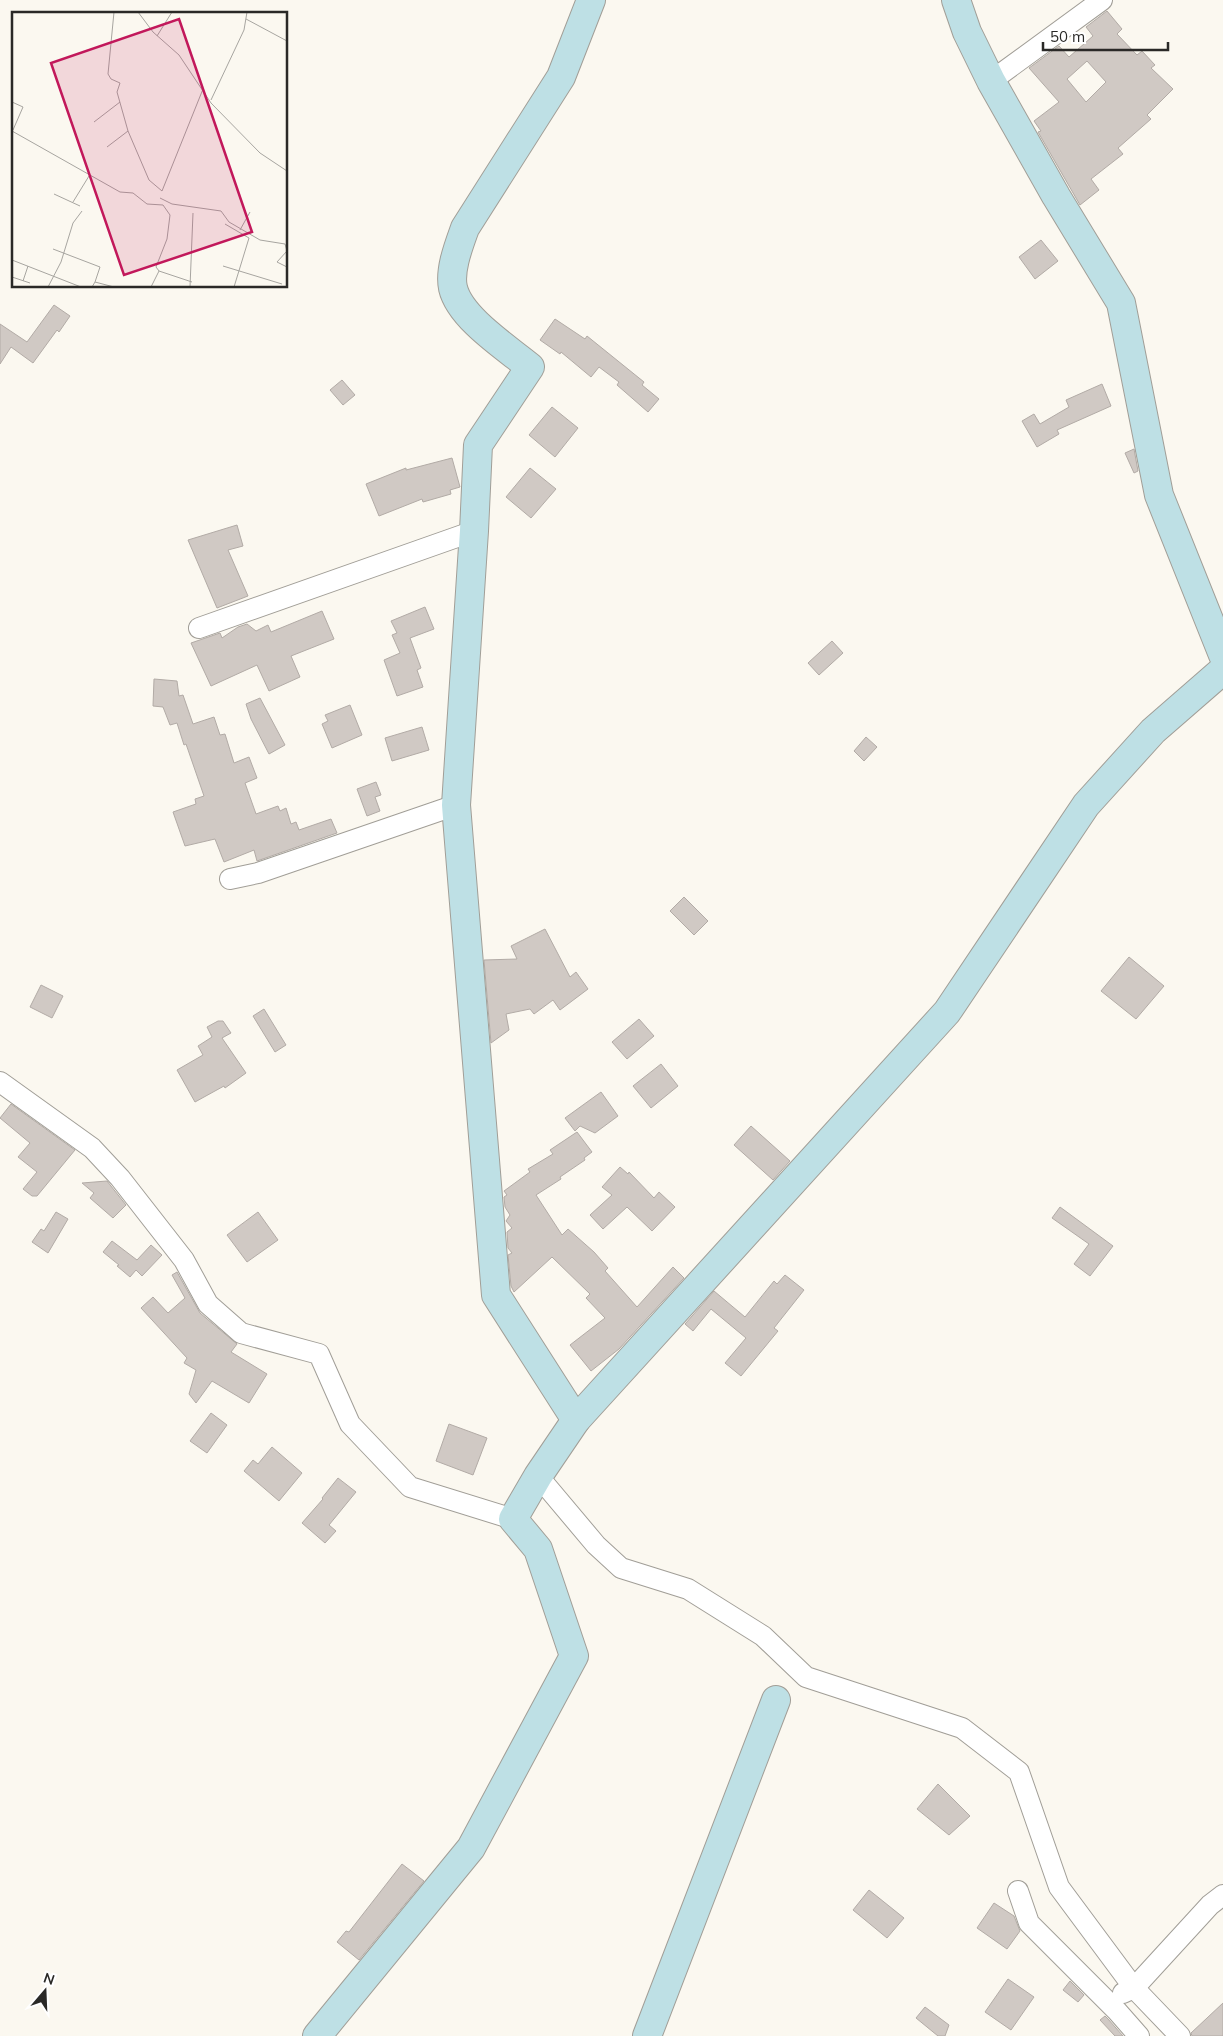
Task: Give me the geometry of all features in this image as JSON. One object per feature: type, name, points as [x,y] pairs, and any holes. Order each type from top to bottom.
[{"type":"street","points":[[576,1420],[496,1295],[456,805],[478,445],[530,367],[464,310],[453,288],[455,255],[465,228],[561,77],[591,0]]},
{"type":"street","points":[[956,0],[967,32],[992,81],[1056,196],[1121,303],[1159,495],[1223,655]]},
{"type":"street","points":[[992,81],[1102,0]]},
{"type":"street","points":[[199,628],[474,531]]},
{"type":"street","points":[[513,1519],[576,1420],[947,1012],[1086,805],[1153,731],[1223,670]]},
{"type":"street","points":[[230,879],[258,874],[456,805]]},
{"type":"street","points":[[0,1082],[92,1148],[120,1178],[184,1260],[208,1304],[241,1333],[319,1354],[350,1424],[410,1487],[513,1519],[538,1549],[574,1656],[472,1848],[317,2036]]},
{"type":"street","points":[[533,1485],[621,1568],[688,1588],[763,1636],[806,1677],[962,1728],[1019,1772],[1059,1887],[1134,1988],[1180,2036]]},
{"type":"street","points":[[647,2036],[776,1700]]},
{"type":"street","points":[[1018,1891],[1028,1923],[1139,2036]]},
{"type":"street","points":[[1106,2001],[1134,1988],[1210,1905],[1223,1895]]},
{"type":"building","points":[[1107,11],[1122,29],[1117,34],[1137,55],[1142,51],[1155,65],[1151,68],[1173,89],[1147,115],[1151,119],[1118,148],[1123,154],[1091,179],[1099,190],[1080,205],[1038,132],[1041,131],[1034,121],[1059,102],[1029,68],[1059,46],[1069,57],[1093,36],[1086,27]],"holes":[[[1087,61],[1106,82],[1086,102],[1067,79]]]},
{"type":"building","points":[[1041,240],[1058,261],[1035,279],[1019,257]]},
{"type":"building","points":[[54,305],[70,316],[59,332],[57,330],[33,363],[11,347],[0,364],[0,324],[27,342]]},
{"type":"building","points":[[555,319],[585,339],[587,336],[644,382],[642,385],[659,399],[648,412],[617,385],[619,382],[599,367],[591,377],[561,352],[560,354],[540,340]]},
{"type":"building","points":[[342,380],[355,395],[343,405],[330,390]]},
{"type":"building","points":[[1102,384],[1111,406],[1057,430],[1059,434],[1037,447],[1022,421],[1034,414],[1040,424],[1069,407],[1066,400]]},
{"type":"building","points":[[552,407],[578,428],[555,457],[529,435]]},
{"type":"building","points":[[1134,449],[1138,471],[1134,473],[1125,453]]},
{"type":"building","points":[[452,458],[460,487],[450,490],[451,494],[423,502],[422,499],[379,516],[366,484],[406,468],[406,470]]},
{"type":"building","points":[[530,468],[556,489],[531,518],[506,497]]},
{"type":"building","points":[[237,525],[243,546],[228,550],[248,596],[217,608],[188,540]]},
{"type":"building","points":[[425,607],[434,629],[410,638],[421,668],[417,670],[423,687],[397,696],[384,660],[400,653],[392,635],[397,633],[391,621]]},
{"type":"building","points":[[322,611],[334,639],[291,656],[300,677],[269,691],[257,665],[211,686],[191,643],[220,633],[222,638],[238,627],[247,624],[256,631],[268,625],[271,632]]},
{"type":"building","points":[[832,641],[843,653],[819,675],[808,663]]},
{"type":"building","points":[[154,679],[177,681],[179,696],[183,695],[193,724],[214,717],[220,735],[225,734],[234,763],[249,757],[257,778],[245,783],[256,814],[278,806],[280,811],[286,808],[291,824],[296,822],[299,830],[331,819],[337,833],[257,861],[254,850],[224,862],[215,839],[185,846],[173,812],[196,804],[195,799],[204,796],[177,723],[170,725],[163,707],[153,706]]},
{"type":"building","points":[[260,698],[285,745],[269,754],[251,719],[246,704]]},
{"type":"building","points":[[350,705],[362,735],[332,748],[322,724],[328,721],[325,715]]},
{"type":"building","points":[[422,727],[429,750],[392,761],[385,738]]},
{"type":"building","points":[[866,737],[877,747],[864,761],[854,751]]},
{"type":"building","points":[[376,782],[381,795],[375,797],[380,811],[367,816],[357,789]]},
{"type":"building","points":[[684,897],[708,921],[694,935],[670,911]]},
{"type":"building","points":[[545,929],[570,977],[576,972],[588,989],[560,1010],[553,1000],[534,1014],[530,1009],[506,1014],[509,1030],[491,1043],[484,960],[517,959],[511,946]]},
{"type":"building","points":[[1129,957],[1164,986],[1136,1019],[1101,991]]},
{"type":"building","points":[[41,985],[63,996],[52,1018],[30,1007]]},
{"type":"building","points":[[264,1009],[286,1045],[275,1052],[253,1016]]},
{"type":"building","points":[[639,1019],[654,1036],[627,1059],[612,1042]]},
{"type":"building","points":[[218,1021],[223,1021],[231,1033],[222,1038],[246,1073],[225,1088],[224,1086],[195,1102],[177,1070],[203,1055],[198,1046],[212,1037],[207,1027]]},
{"type":"building","points":[[661,1064],[678,1086],[651,1108],[633,1086]]},
{"type":"building","points":[[601,1092],[618,1116],[595,1133],[580,1126],[575,1131],[565,1118]]},
{"type":"building","points":[[11,1104],[75,1150],[37,1196],[32,1196],[23,1189],[37,1172],[18,1157],[30,1143],[0,1118]]},
{"type":"building","points":[[751,1126],[790,1161],[773,1180],[734,1145]]},
{"type":"building","points":[[577,1132],[592,1152],[584,1158],[585,1160],[560,1177],[561,1179],[536,1195],[562,1235],[568,1229],[594,1252],[608,1268],[605,1271],[637,1307],[673,1267],[684,1278],[619,1349],[591,1371],[570,1345],[605,1318],[586,1298],[590,1294],[552,1257],[514,1292],[511,1286],[508,1255],[512,1253],[508,1248],[507,1232],[512,1228],[506,1221],[510,1215],[505,1207],[504,1197],[507,1195],[504,1191],[530,1172],[528,1169],[553,1154],[550,1150]]},
{"type":"building","points":[[620,1167],[628,1174],[629,1172],[654,1198],[659,1192],[675,1207],[652,1231],[627,1207],[603,1229],[590,1215],[612,1195],[602,1187]]},
{"type":"building","points":[[107,1181],[126,1205],[113,1218],[90,1198],[94,1193],[82,1183]]},
{"type":"building","points":[[1060,1207],[1113,1246],[1090,1276],[1074,1264],[1089,1244],[1052,1218]]},
{"type":"building","points":[[56,1212],[68,1219],[48,1253],[32,1242],[41,1229],[44,1231]]},
{"type":"building","points":[[258,1212],[278,1240],[247,1262],[227,1235]]},
{"type":"building","points":[[112,1241],[137,1260],[151,1245],[162,1255],[142,1276],[136,1270],[130,1277],[103,1252]]},
{"type":"building","points":[[177,1272],[200,1313],[237,1344],[231,1352],[267,1374],[249,1403],[212,1381],[196,1403],[189,1394],[196,1370],[184,1363],[187,1358],[141,1308],[153,1297],[168,1313],[185,1298],[172,1275]]},
{"type":"building","points":[[785,1275],[804,1290],[774,1328],[778,1331],[741,1376],[725,1363],[746,1338],[711,1309],[693,1331],[685,1324],[714,1291],[745,1317],[774,1281],[777,1284]]},
{"type":"building","points":[[211,1413],[227,1425],[207,1453],[190,1441]]},
{"type":"building","points":[[449,1424],[487,1438],[473,1475],[436,1461]]},
{"type":"building","points":[[272,1447],[302,1473],[279,1501],[244,1471],[253,1460],[258,1464]]},
{"type":"building","points":[[338,1478],[356,1492],[329,1525],[336,1531],[325,1543],[302,1523]]},
{"type":"building","points":[[938,1784],[970,1816],[949,1835],[917,1809]]},
{"type":"building","points":[[402,1864],[424,1881],[359,1960],[337,1942],[346,1931],[349,1932]]},
{"type":"building","points":[[869,1890],[904,1918],[887,1938],[853,1910]]},
{"type":"building","points":[[994,1903],[1014,1916],[1020,1931],[1007,1949],[977,1928]]},
{"type":"building","points":[[1008,1979],[1034,1997],[1011,2030],[985,2012]]},
{"type":"building","points":[[1070,1981],[1084,1995],[1078,2002],[1063,1990]]},
{"type":"building","points":[[1223,2003],[1223,2036],[1192,2036],[1191,2033]]},
{"type":"building","points":[[925,2007],[949,2025],[945,2036],[938,2036],[916,2018]]},
{"type":"building","points":[[1105,2016],[1123,2036],[1115,2036],[1100,2020]]}]
